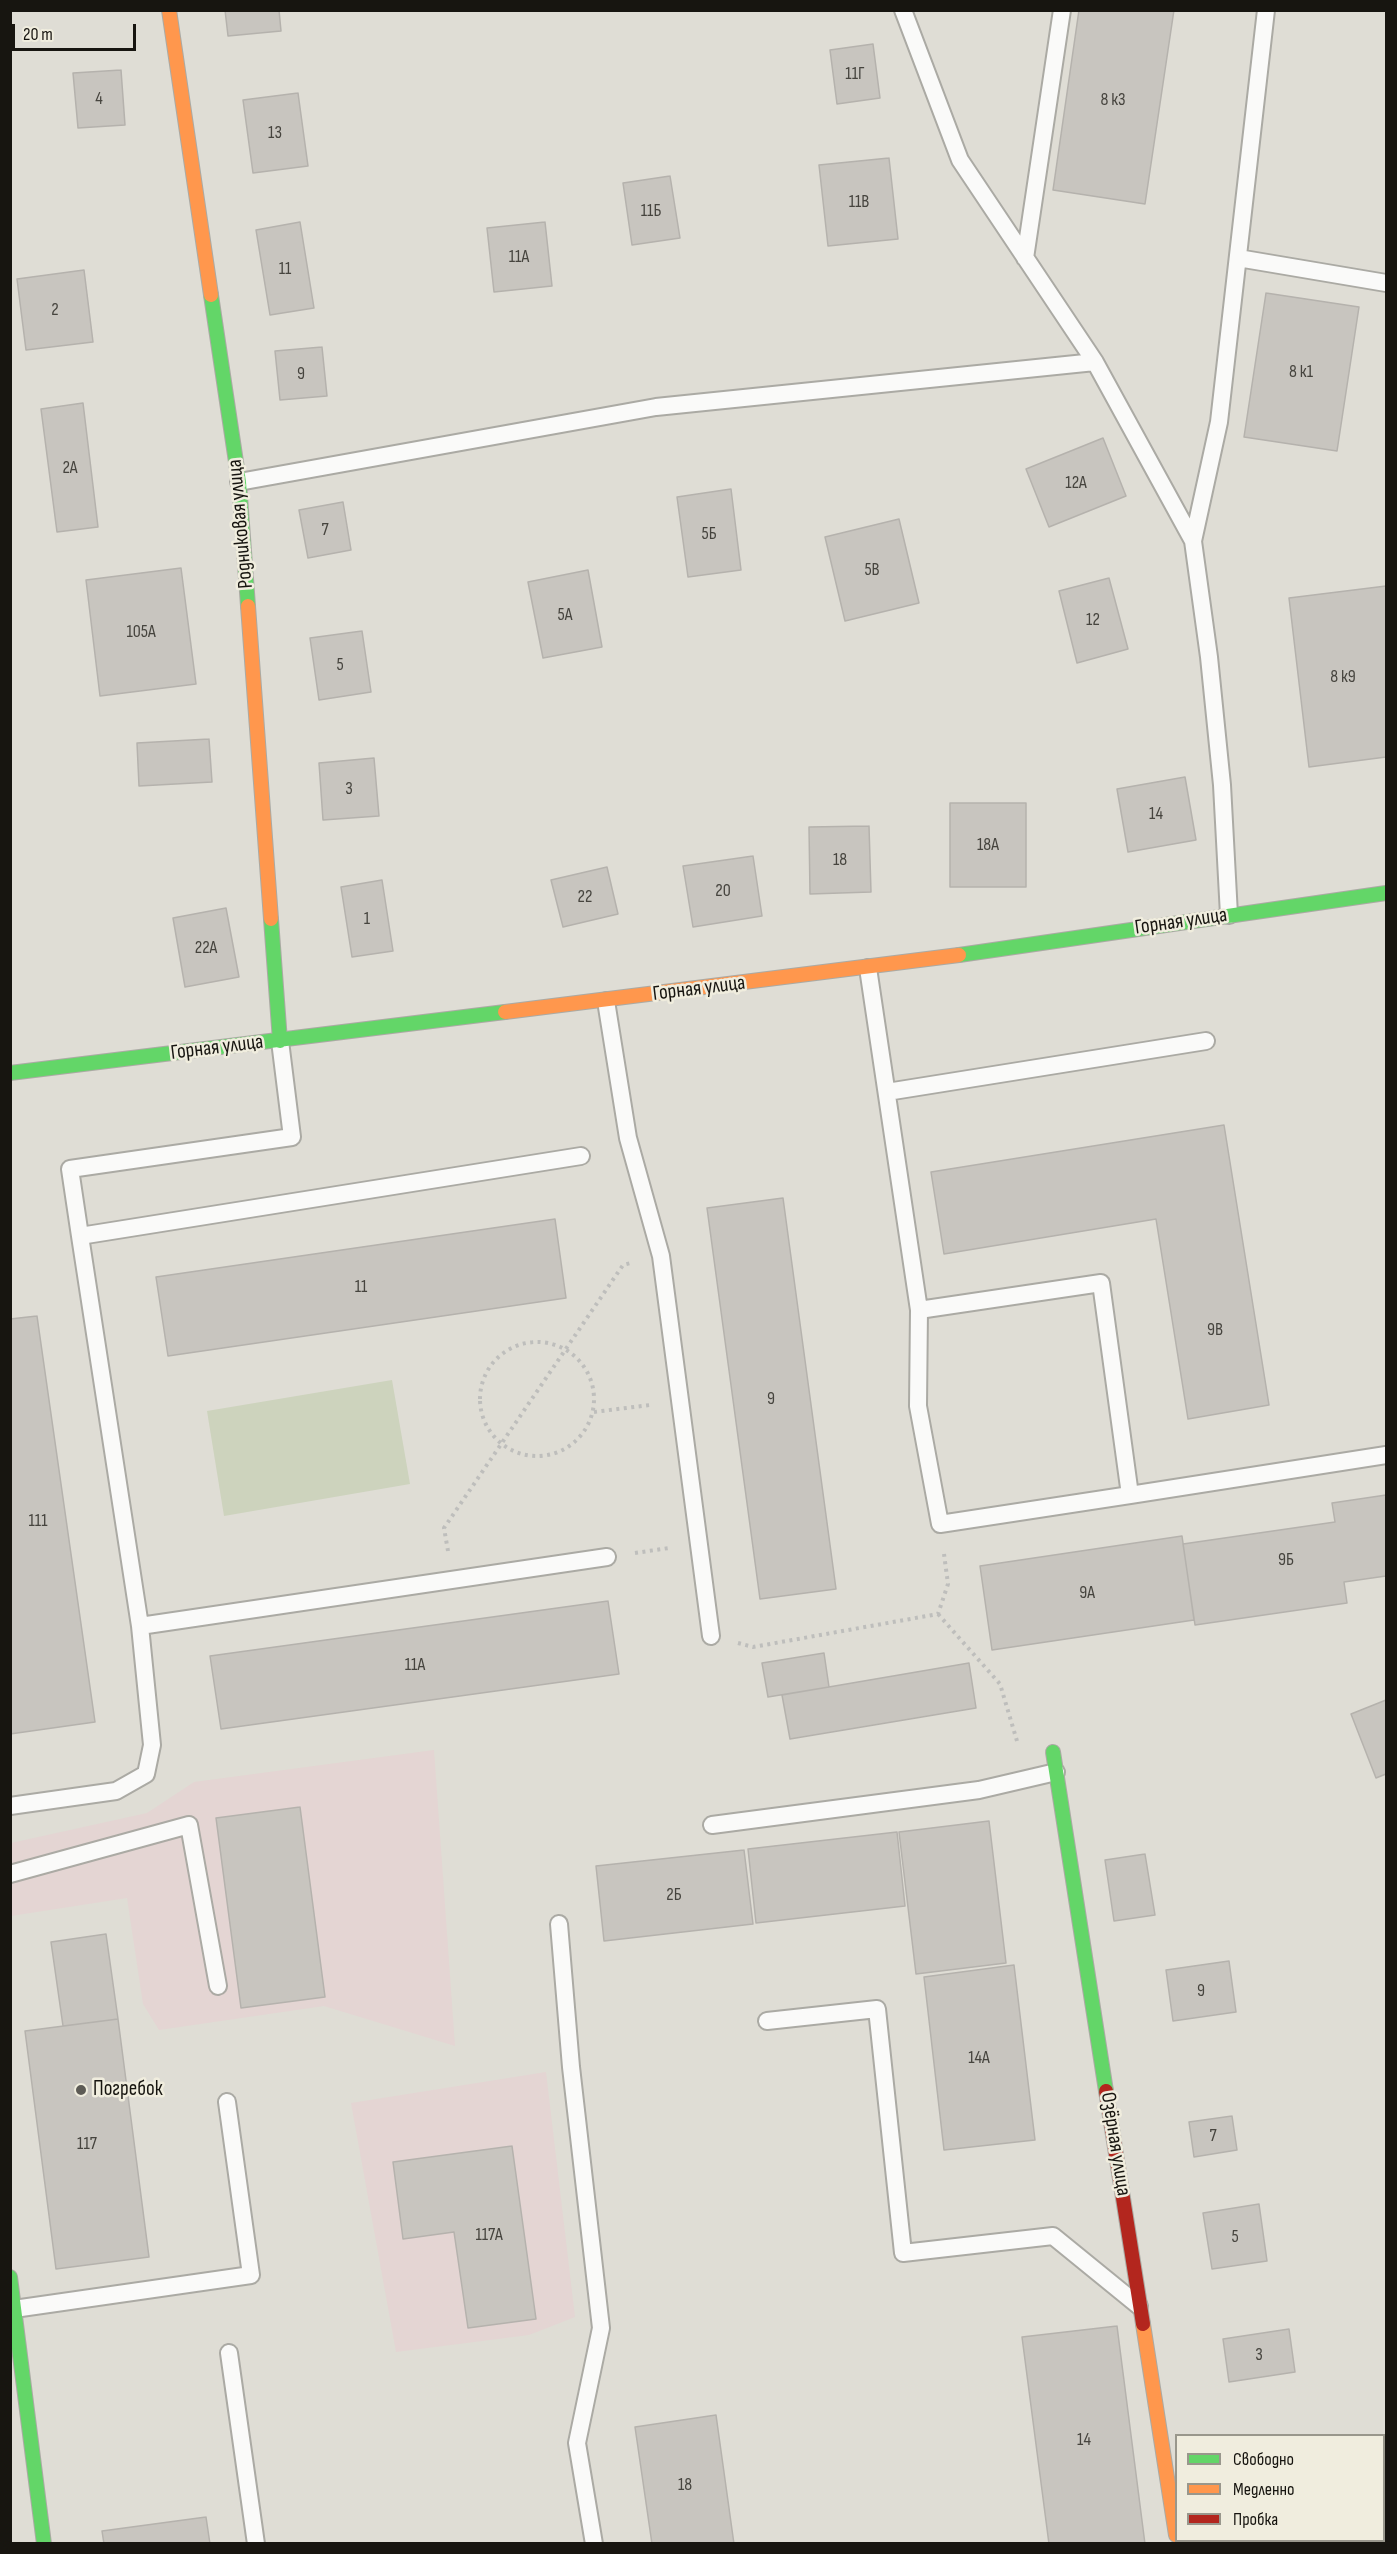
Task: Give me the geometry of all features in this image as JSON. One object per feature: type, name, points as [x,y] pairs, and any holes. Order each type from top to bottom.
[{"type":"street","name":"Родниковая улица","points":[[169,10],[239,482],[280,1041]]},
{"type":"street","name":"Горная улица","points":[[10,1073],[868,968],[1386,893]]},
{"type":"street","name":"Озёрная улица","points":[[1053,1752],[1175,2529]]},
{"type":"street","points":[[10,2277],[44,2544]]},
{"type":"lane","points":[[903,10],[960,160],[1095,362],[1193,541]]},
{"type":"lane","points":[[1025,258],[1062,10]]},
{"type":"lane","points":[[1229,915],[1222,785],[1209,657],[1193,541],[1219,423],[1266,10]]},
{"type":"lane","points":[[1238,258],[1386,283]]},
{"type":"lane","points":[[239,482],[656,407],[1095,362]]},
{"type":"lane","points":[[868,968],[920,1310],[918,1406],[940,1524],[1386,1455]]},
{"type":"lane","points":[[606,1000],[628,1138],[661,1256],[711,1636]]},
{"type":"lane","points":[[10,1806],[116,1791],[146,1774],[152,1745],[140,1626],[70,1169],[291,1137],[280,1041]]},
{"type":"lane","points":[[887,1092],[1206,1041]]},
{"type":"lane","points":[[80,1236],[581,1156]]},
{"type":"lane","points":[[920,1310],[1101,1283],[1130,1495]]},
{"type":"lane","points":[[140,1626],[607,1557]]},
{"type":"lane","points":[[712,1825],[980,1790],[1056,1772]]},
{"type":"lane","points":[[10,1874],[189,1826],[218,1986]]},
{"type":"lane","points":[[559,1924],[571,2067],[601,2328],[577,2443],[594,2544]]},
{"type":"lane","points":[[767,2021],[878,2009],[903,2253],[1053,2236],[1140,2307]]},
{"type":"lane","points":[[14,2309],[251,2275],[227,2102]]},
{"type":"lane","points":[[229,2353],[256,2544]]},
{"type":"path","points":[[452,1580],[444,1528],[623,1265],[661,1256]]},
{"type":"path","points":[[542,1342],[566,1349],[584,1365],[594,1388],[594,1412],[580,1438],[556,1454],[527,1457],[501,1445],[485,1426],[478,1402],[483,1378],[496,1357],[518,1345],[542,1342]]},
{"type":"path","points":[[594,1412],[681,1401]]},
{"type":"path","points":[[938,1614],[948,1584],[940,1524]]},
{"type":"path","points":[[607,1557],[671,1548]]},
{"type":"path","points":[[711,1636],[753,1647],[938,1614]]},
{"type":"path","points":[[938,1614],[1000,1684],[1029,1779]]},
{"type":"shaded area","points":[[434,1750],[455,2046],[324,2006],[159,2030],[143,2004],[127,1898],[11,1916],[11,1843],[147,1813],[194,1782]]},
{"type":"shaded area","points":[[546,2072],[575,2317],[529,2335],[396,2352],[351,2103]]},
{"type":"green space","points":[[392,1380],[410,1484],[224,1516],[207,1411]]},
{"type":"building","points":[[225,10],[279,10],[281,31],[228,36]]},
{"type":"building","points":[[1079,10],[1174,10],[1145,204],[1053,190]]},
{"type":"building","points":[[873,44],[880,98],[837,104],[830,50]]},
{"type":"building","points":[[121,70],[125,125],[78,128],[73,73]]},
{"type":"building","points":[[298,93],[308,166],[253,173],[243,100]]},
{"type":"building","points":[[889,158],[898,239],[828,246],[819,165]]},
{"type":"building","points":[[670,176],[680,238],[632,245],[623,183]]},
{"type":"building","points":[[300,222],[314,308],[270,315],[256,230]]},
{"type":"building","points":[[545,222],[552,286],[494,292],[487,228]]},
{"type":"building","points":[[84,270],[93,342],[26,350],[17,279]]},
{"type":"building","points":[[1266,293],[1359,307],[1337,451],[1244,437]]},
{"type":"building","points":[[322,347],[327,396],[280,400],[275,351]]},
{"type":"building","points":[[83,403],[98,527],[57,532],[41,409]]},
{"type":"building","points":[[1103,438],[1126,496],[1049,527],[1026,469]]},
{"type":"building","points":[[731,489],[741,570],[688,577],[677,497]]},
{"type":"building","points":[[343,502],[351,550],[308,558],[299,510]]},
{"type":"building","points":[[899,519],[919,603],[845,621],[825,537]]},
{"type":"building","points":[[181,568],[196,684],[100,696],[86,580]]},
{"type":"building","points":[[588,570],[602,647],[543,658],[528,582]]},
{"type":"building","points":[[1109,578],[1128,649],[1077,663],[1059,591]]},
{"type":"building","points":[[1386,586],[1386,757],[1309,767],[1289,598]]},
{"type":"building","points":[[362,631],[371,692],[319,700],[310,638]]},
{"type":"building","points":[[209,739],[212,782],[139,786],[137,743]]},
{"type":"building","points":[[374,758],[379,816],[323,820],[319,763]]},
{"type":"building","points":[[1185,777],[1196,840],[1128,852],[1117,789]]},
{"type":"building","points":[[950,803],[1026,803],[1026,887],[950,887]]},
{"type":"building","points":[[869,826],[871,892],[810,894],[809,827]]},
{"type":"building","points":[[753,856],[762,916],[693,927],[683,866]]},
{"type":"building","points":[[607,867],[618,914],[563,927],[551,880]]},
{"type":"building","points":[[382,880],[393,951],[352,957],[341,887]]},
{"type":"building","points":[[226,908],[239,977],[185,987],[173,918]]},
{"type":"building","points":[[1224,1125],[1269,1405],[1188,1419],[1156,1219],[944,1254],[931,1172]]},
{"type":"building","points":[[783,1198],[836,1589],[760,1599],[707,1208]]},
{"type":"building","points":[[555,1219],[566,1298],[168,1356],[156,1277]]},
{"type":"building","points":[[37,1316],[95,1722],[10,1734],[10,1319]]},
{"type":"building","points":[[1386,1495],[1386,1576],[1344,1582],[1347,1603],[1195,1625],[1183,1544],[1335,1522],[1332,1503]]},
{"type":"building","points":[[1182,1536],[1194,1620],[992,1650],[980,1566]]},
{"type":"building","points":[[608,1601],[619,1674],[221,1729],[210,1656]]},
{"type":"building","points":[[824,1653],[829,1687],[768,1697],[762,1663]]},
{"type":"building","points":[[969,1663],[976,1708],[790,1739],[782,1695]]},
{"type":"building","points":[[1386,1700],[1386,1774],[1376,1778],[1351,1714]]},
{"type":"building","points":[[300,1807],[325,1997],[241,2008],[216,1818]]},
{"type":"building","points":[[989,1821],[1006,1963],[916,1974],[899,1832]]},
{"type":"building","points":[[897,1832],[905,1906],[756,1923],[748,1849]]},
{"type":"building","points":[[744,1850],[753,1924],[604,1941],[596,1866]]},
{"type":"building","points":[[1145,1854],[1155,1915],[1114,1921],[1105,1860]]},
{"type":"building","points":[[106,1934],[118,2019],[63,2026],[51,1942]]},
{"type":"building","points":[[1229,1961],[1236,2012],[1173,2021],[1166,1970]]},
{"type":"building","points":[[1014,1965],[1035,2140],[944,2150],[924,1977]]},
{"type":"building","points":[[118,2019],[149,2257],[56,2269],[25,2031]]},
{"type":"building","points":[[1232,2116],[1237,2150],[1194,2157],[1189,2122]]},
{"type":"building","points":[[512,2146],[536,2319],[468,2328],[454,2232],[403,2239],[393,2162]]},
{"type":"building","points":[[1259,2204],[1267,2261],[1212,2269],[1203,2213]]},
{"type":"building","points":[[1117,2326],[1145,2544],[1049,2544],[1022,2337]]},
{"type":"building","points":[[1289,2329],[1295,2372],[1229,2382],[1223,2339]]},
{"type":"building","points":[[716,2415],[734,2544],[652,2544],[635,2427]]},
{"type":"building","points":[[206,2517],[210,2544],[104,2544],[102,2531]]},
{"type":"traffic: fast","points":[[211,295],[239,482],[248,606]]},
{"type":"traffic: fast","points":[[959,955],[1386,893]]},
{"type":"traffic: fast","points":[[271,919],[280,1041]]},
{"type":"traffic: fast","points":[[10,1073],[505,1012]]},
{"type":"traffic: fast","points":[[1053,1752],[1106,2091]]},
{"type":"traffic: fast","points":[[10,2277],[44,2544]]},
{"type":"traffic: slow","points":[[169,10],[211,295]]},
{"type":"traffic: slow","points":[[248,606],[271,919]]},
{"type":"traffic: slow","points":[[505,1012],[959,955]]},
{"type":"traffic: slow","points":[[1143,2324],[1175,2529]]},
{"type":"traffic: jam","points":[[1106,2091],[1143,2324]]},
{"type":"place","name":"Погребок","points":[[81,2090]]}]
